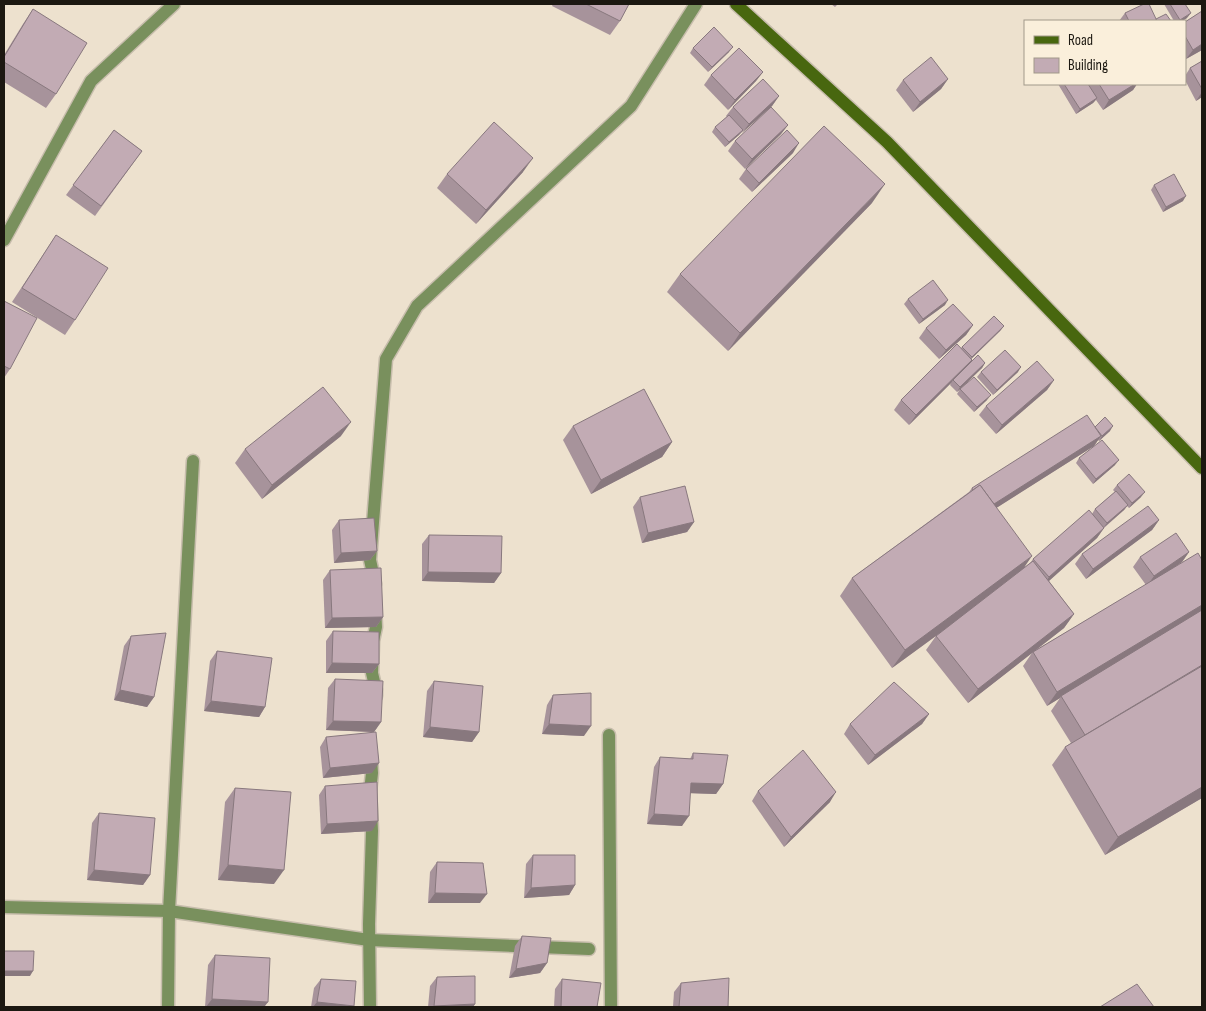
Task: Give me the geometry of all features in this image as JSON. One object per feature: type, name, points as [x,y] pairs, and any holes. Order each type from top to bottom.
[{"type":"street","points":[[4,240],[91,81],[174,4]]},
{"type":"street","points":[[375,707],[376,690],[372,673],[373,641],[376,627],[374,578],[370,560],[386,359],[417,306],[631,106],[696,4]]},
{"type":"street","points":[[736,4],[887,142],[1202,468]]},
{"type":"street","points":[[168,1007],[169,911],[193,461]]},
{"type":"street","points":[[609,735],[611,1007]]},
{"type":"street","points":[[370,750],[372,772],[370,792],[372,831],[369,940],[370,1007]]},
{"type":"street","points":[[4,907],[169,911],[369,940],[589,949]]},
{"type":"building","points":[[586,4],[629,4],[620,21]]},
{"type":"building","points":[[1144,4],[1149,4],[1157,20],[1128,20],[1125,13]]},
{"type":"building","points":[[1170,4],[1185,4],[1191,13],[1180,20]]},
{"type":"building","points":[[33,9],[87,43],[56,94],[4,62],[4,57]]},
{"type":"building","points":[[1202,11],[1202,44],[1193,50],[1186,38],[1186,21]]},
{"type":"building","points":[[1166,14],[1170,20],[1156,20]]},
{"type":"building","points":[[714,27],[733,47],[712,67],[693,48]]},
{"type":"building","points":[[739,48],[763,72],[735,100],[711,75]]},
{"type":"building","points":[[931,57],[948,79],[920,102],[903,80]]},
{"type":"building","points":[[1202,61],[1202,89],[1190,68]]},
{"type":"building","points":[[763,79],[779,96],[749,124],[733,107]]},
{"type":"building","points":[[1065,85],[1089,85],[1097,98],[1080,109]]},
{"type":"building","points":[[1100,85],[1133,85],[1109,100]]},
{"type":"building","points":[[771,107],[788,125],[752,159],[735,141]]},
{"type":"building","points":[[729,115],[743,130],[729,142],[715,127]]},
{"type":"building","points":[[494,122],[533,158],[486,210],[447,174]]},
{"type":"building","points":[[824,126],[885,184],[740,333],[680,274]]},
{"type":"building","points":[[114,130],[142,151],[101,206],[73,185]]},
{"type":"building","points":[[787,130],[799,143],[759,183],[746,169]]},
{"type":"building","points":[[1174,174],[1186,196],[1166,207],[1154,185]]},
{"type":"building","points":[[56,235],[108,268],[75,320],[22,288]]},
{"type":"building","points":[[933,280],[948,300],[923,319],[908,299]]},
{"type":"building","points":[[4,301],[37,318],[10,369],[4,366]]},
{"type":"building","points":[[953,304],[973,325],[946,350],[926,328]]},
{"type":"building","points":[[994,316],[1004,326],[972,357],[962,347]]},
{"type":"building","points":[[957,344],[972,360],[916,415],[901,400]]},
{"type":"building","points":[[1005,350],[1021,367],[997,390],[981,372]]},
{"type":"building","points":[[978,355],[985,363],[960,387],[953,380]]},
{"type":"building","points":[[1037,361],[1054,380],[1002,425],[986,406]]},
{"type":"building","points":[[974,377],[991,395],[977,407],[960,389]]},
{"type":"building","points":[[323,387],[351,422],[272,485],[245,449]]},
{"type":"building","points":[[644,389],[672,442],[601,480],[573,426]]},
{"type":"building","points":[[1087,415],[1101,436],[994,504],[980,485],[973,490],[972,488]]},
{"type":"building","points":[[1105,417],[1113,426],[1102,436],[1095,427]]},
{"type":"building","points":[[1102,440],[1119,460],[1096,479],[1079,458]]},
{"type":"building","points":[[1129,474],[1145,492],[1132,503],[1117,485]]},
{"type":"building","points":[[980,485],[1032,556],[905,650],[852,578]]},
{"type":"building","points":[[685,486],[694,522],[648,533],[640,497]]},
{"type":"building","points":[[1116,491],[1128,505],[1107,523],[1095,509]]},
{"type":"building","points":[[1148,506],[1159,520],[1093,569],[1082,554]]},
{"type":"building","points":[[1089,510],[1104,528],[1049,577],[1033,559]]},
{"type":"building","points":[[374,518],[377,551],[341,553],[339,520]]},
{"type":"building","points":[[1176,533],[1189,552],[1154,576],[1140,557]]},
{"type":"building","points":[[429,535],[502,536],[501,573],[428,572]]},
{"type":"building","points":[[1198,553],[1202,560],[1202,605],[1057,692],[1033,652]]},
{"type":"building","points":[[1033,561],[1074,614],[978,689],[936,636]]},
{"type":"building","points":[[381,568],[383,617],[332,618],[330,570]]},
{"type":"building","points":[[1202,610],[1202,665],[1085,735],[1061,696]]},
{"type":"building","points":[[333,631],[379,632],[379,664],[332,663]]},
{"type":"building","points":[[166,633],[154,697],[120,690],[131,636]]},
{"type":"building","points":[[217,651],[272,658],[265,707],[211,701]]},
{"type":"building","points":[[1202,666],[1202,787],[1118,837],[1065,747]]},
{"type":"building","points":[[335,679],[383,681],[381,722],[333,721]]},
{"type":"building","points":[[434,681],[483,686],[479,732],[430,727]]},
{"type":"building","points":[[894,682],[929,714],[875,755],[850,724]]},
{"type":"building","points":[[591,693],[591,726],[549,724],[553,695]]},
{"type":"building","points":[[376,732],[379,763],[330,768],[326,737]]},
{"type":"building","points":[[803,750],[836,792],[791,837],[758,791]]},
{"type":"building","points":[[693,753],[728,755],[723,784],[691,783],[689,816],[654,814],[660,757],[693,759]]},
{"type":"building","points":[[377,782],[378,821],[327,824],[325,786]]},
{"type":"building","points":[[235,788],[291,792],[284,870],[228,865]]},
{"type":"building","points":[[99,813],[155,818],[150,875],[94,870]]},
{"type":"building","points":[[533,855],[575,855],[575,885],[531,888]]},
{"type":"building","points":[[437,862],[483,863],[487,894],[435,893]]},
{"type":"building","points":[[522,936],[551,938],[547,963],[516,969]]},
{"type":"building","points":[[4,951],[34,951],[33,971],[4,971]]},
{"type":"building","points":[[215,955],[270,958],[268,1002],[212,999]]},
{"type":"building","points":[[475,976],[475,1004],[434,1006],[437,977]]},
{"type":"building","points":[[729,978],[728,1007],[679,1007],[681,983]]},
{"type":"building","points":[[321,979],[356,981],[354,1006],[317,1002]]},
{"type":"building","points":[[562,979],[601,983],[597,1007],[561,1007]]},
{"type":"building","points":[[1137,984],[1154,1007],[1100,1007]]}]
